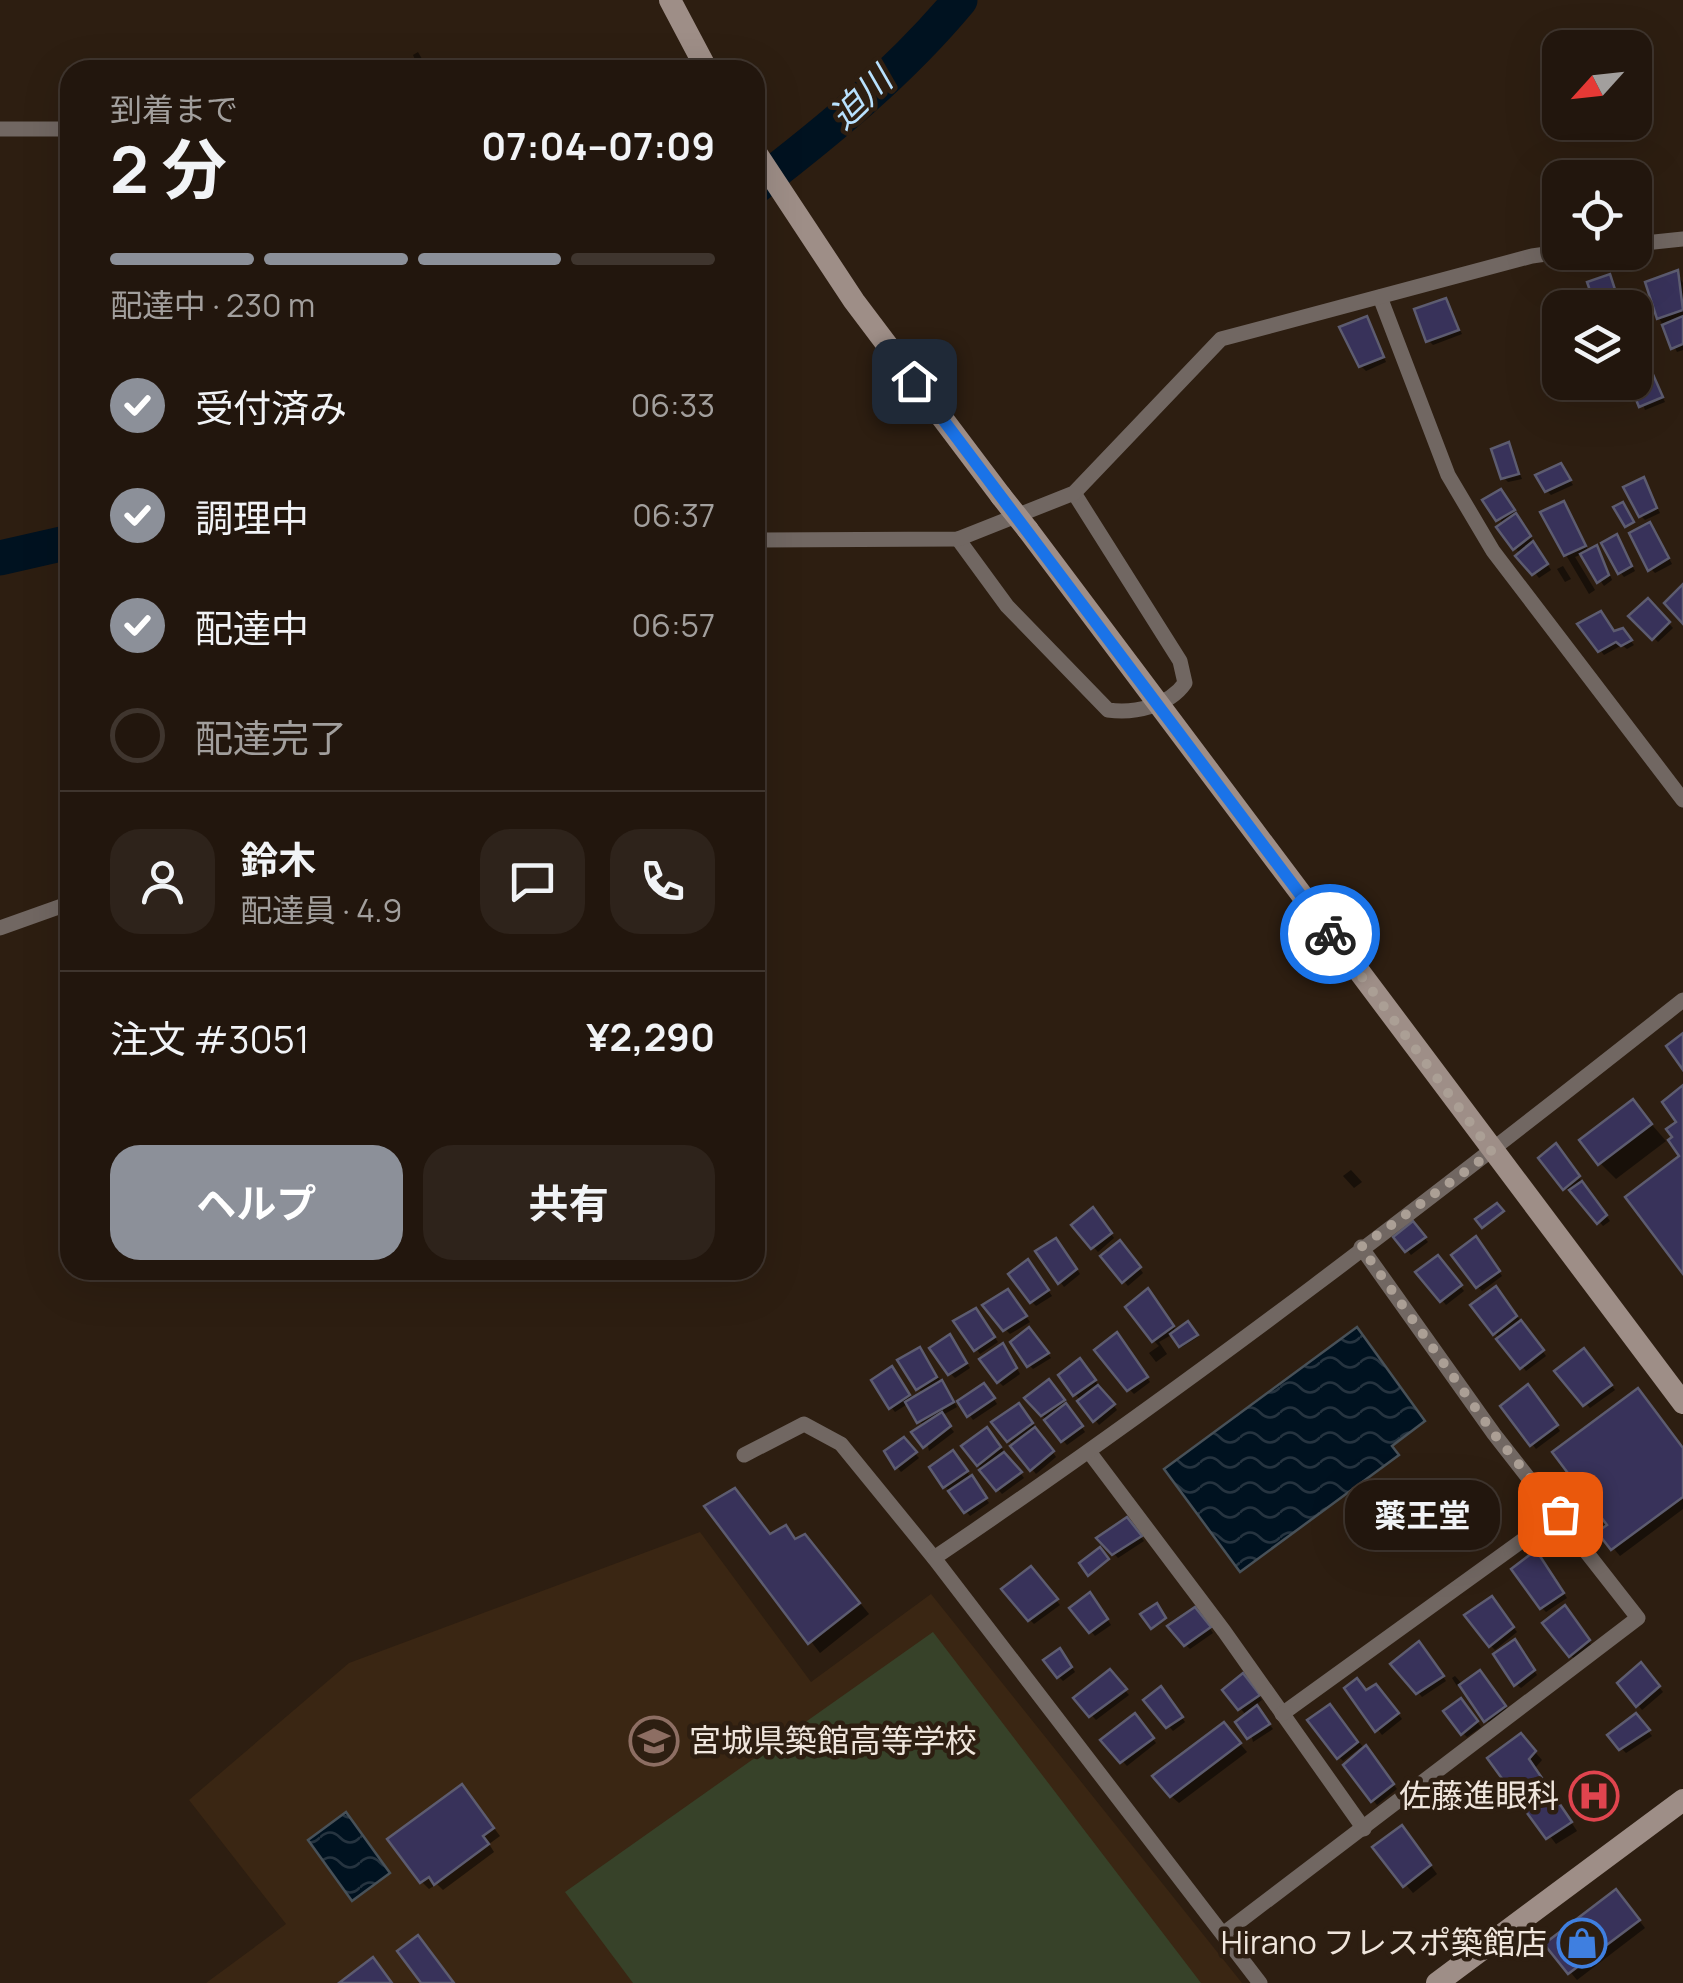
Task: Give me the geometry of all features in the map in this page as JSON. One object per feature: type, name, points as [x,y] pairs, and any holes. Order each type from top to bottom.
[{"type":"street","points":[[670,0],[703,60]]},
{"type":"street","points":[[0,129],[60,129]]},
{"type":"street","points":[[765,165],[854,300],[1683,1403]]},
{"type":"street","points":[[1652,242],[1683,239]]},
{"type":"street","points":[[765,540],[958,538],[1074,493],[1221,340],[1542,255]]},
{"type":"street","points":[[1380,297],[1448,475],[1493,551],[1683,800]]},
{"type":"street","points":[[958,538],[1007,606],[1108,710],[1131,711],[1157,704],[1179,692],[1185,674],[1074,493]]},
{"type":"street","points":[[0,928],[60,907]]},
{"type":"street","points":[[934,1558],[1090,1453],[1492,1152],[1683,1000]]},
{"type":"street","points":[[1223,1934],[1638,1618],[1494,1434],[1361,1247]]},
{"type":"street","points":[[744,1455],[804,1424],[841,1444],[934,1558],[1260,1983]]},
{"type":"street","points":[[1090,1453],[1364,1830]]},
{"type":"street","points":[[1282,1714],[1560,1514]]},
{"type":"street","points":[[1437,1983],[1683,1800]]},
{"type":"shaded area","name":"宮城県築館高等学校","points":[[700,1532],[811,1682],[931,1594],[1242,1983],[206,1983],[286,1924],[189,1800],[349,1663]]},
{"type":"green space","points":[[933,1632],[1201,1983],[633,1983],[565,1892]]},
{"type":"water","points":[[1357,1327],[1425,1421],[1392,1446],[1399,1455],[1240,1572],[1164,1469]]},
{"type":"water","points":[[346,1812],[390,1873],[352,1901],[308,1840]]},
{"type":"building","points":[[1678,270],[1683,310],[1657,319],[1652,290],[1648,290],[1645,282]]},
{"type":"building","points":[[1610,274],[1615,290],[1590,290],[1587,282]]},
{"type":"building","points":[[1446,298],[1459,330],[1426,342],[1414,309]]},
{"type":"building","points":[[1367,316],[1384,357],[1359,367],[1339,327]]},
{"type":"building","points":[[1683,316],[1683,344],[1671,349],[1662,325]]},
{"type":"building","points":[[1652,372],[1663,397],[1639,407],[1636,400],[1652,400]]},
{"type":"building","points":[[1509,442],[1519,474],[1501,479],[1491,449]]},
{"type":"building","points":[[1561,463],[1571,480],[1545,492],[1535,475]]},
{"type":"building","points":[[1644,477],[1657,508],[1639,517],[1623,487]]},
{"type":"building","points":[[1501,489],[1515,510],[1496,521],[1482,500]]},
{"type":"building","points":[[1564,501],[1586,546],[1564,556],[1540,512]]},
{"type":"building","points":[[1623,502],[1634,522],[1625,527],[1613,507]]},
{"type":"building","points":[[1516,513],[1531,536],[1513,550],[1496,527]]},
{"type":"building","points":[[1650,522],[1669,558],[1648,571],[1629,533]]},
{"type":"building","points":[[1617,534],[1632,566],[1618,574],[1601,543]]},
{"type":"building","points":[[1533,541],[1548,564],[1532,575],[1515,556]]},
{"type":"building","points":[[1597,545],[1609,575],[1597,583],[1580,554]]},
{"type":"building","points":[[1683,584],[1683,624],[1664,603]]},
{"type":"building","points":[[1648,598],[1670,622],[1652,640],[1628,616]]},
{"type":"building","points":[[1601,611],[1614,631],[1623,628],[1632,640],[1621,646],[1616,642],[1598,652],[1577,624]]},
{"type":"building","points":[[1683,1033],[1683,1070],[1666,1046]]},
{"type":"building","points":[[1683,1085],[1683,1274],[1625,1197],[1679,1156],[1666,1129],[1676,1122],[1662,1102]]},
{"type":"building","points":[[1633,1099],[1652,1124],[1598,1165],[1579,1140]]},
{"type":"building","points":[[1556,1143],[1580,1176],[1563,1190],[1538,1158]]},
{"type":"building","points":[[1582,1181],[1607,1215],[1597,1224],[1569,1190]]},
{"type":"building","points":[[1497,1203],[1504,1211],[1482,1228],[1475,1219]]},
{"type":"building","points":[[1093,1207],[1112,1233],[1091,1249],[1071,1225]]},
{"type":"building","points":[[1413,1221],[1426,1237],[1405,1252],[1393,1237]]},
{"type":"building","points":[[1476,1236],[1500,1271],[1476,1288],[1451,1255]]},
{"type":"building","points":[[1056,1238],[1077,1269],[1058,1284],[1035,1251]]},
{"type":"building","points":[[1120,1240],[1141,1267],[1122,1283],[1100,1256]]},
{"type":"building","points":[[1438,1255],[1462,1285],[1440,1302],[1415,1272]]},
{"type":"building","points":[[1028,1259],[1049,1290],[1030,1303],[1008,1274]]},
{"type":"building","points":[[1496,1286],[1517,1316],[1493,1335],[1470,1305]]},
{"type":"building","points":[[1148,1288],[1174,1326],[1152,1342],[1125,1307]]},
{"type":"building","points":[[1008,1289],[1027,1316],[1003,1331],[982,1305]]},
{"type":"building","points":[[976,1308],[995,1337],[974,1351],[953,1321]]},
{"type":"building","points":[[1521,1320],[1544,1350],[1520,1369],[1496,1339]]},
{"type":"building","points":[[1188,1321],[1198,1335],[1179,1347],[1170,1334]]},
{"type":"building","points":[[1029,1327],[1049,1353],[1027,1367],[1010,1342]]},
{"type":"building","points":[[1117,1332],[1148,1377],[1127,1391],[1094,1350]]},
{"type":"building","points":[[950,1334],[967,1363],[948,1375],[929,1348]]},
{"type":"building","points":[[1003,1343],[1017,1368],[997,1383],[979,1359]]},
{"type":"building","points":[[920,1347],[937,1377],[916,1390],[897,1360]]},
{"type":"building","points":[[1584,1348],[1612,1385],[1583,1406],[1554,1371]]},
{"type":"building","points":[[1080,1358],[1096,1380],[1073,1396],[1058,1375]]},
{"type":"building","points":[[892,1366],[910,1395],[889,1409],[871,1380]]},
{"type":"building","points":[[1049,1379],[1065,1400],[1041,1416],[1024,1398]]},
{"type":"building","points":[[942,1380],[954,1402],[917,1423],[905,1402]]},
{"type":"building","points":[[984,1383],[995,1398],[967,1417],[957,1401]]},
{"type":"building","points":[[1528,1384],[1558,1425],[1530,1446],[1500,1406]]},
{"type":"building","points":[[1098,1385],[1115,1404],[1093,1422],[1077,1401]]},
{"type":"building","points":[[1638,1388],[1683,1448],[1683,1497],[1611,1550],[1597,1532],[1607,1525],[1552,1452]]},
{"type":"building","points":[[1019,1403],[1033,1423],[1007,1442],[991,1422]]},
{"type":"building","points":[[1066,1403],[1083,1426],[1061,1442],[1044,1420]]},
{"type":"building","points":[[942,1412],[951,1426],[923,1448],[911,1432]]},
{"type":"building","points":[[987,1427],[1001,1447],[977,1466],[961,1446]]},
{"type":"building","points":[[1035,1427],[1054,1451],[1030,1471],[1010,1446]]},
{"type":"building","points":[[904,1437],[917,1452],[895,1469],[884,1451]]},
{"type":"building","points":[[953,1450],[968,1471],[943,1488],[929,1467]]},
{"type":"building","points":[[1004,1452],[1022,1472],[996,1491],[979,1470]]},
{"type":"building","points":[[972,1475],[987,1498],[964,1513],[948,1491]]},
{"type":"building","points":[[735,1488],[770,1534],[786,1525],[795,1539],[805,1534],[860,1603],[808,1644],[704,1506]]},
{"type":"building","points":[[1127,1517],[1142,1536],[1112,1555],[1096,1538]]},
{"type":"building","points":[[1100,1547],[1109,1559],[1088,1576],[1079,1563]]},
{"type":"building","points":[[1536,1550],[1564,1593],[1540,1609],[1511,1569]]},
{"type":"building","points":[[1031,1566],[1058,1599],[1028,1621],[1001,1589]]},
{"type":"building","points":[[1090,1592],[1108,1619],[1089,1633],[1069,1608]]},
{"type":"building","points":[[1492,1596],[1514,1627],[1489,1647],[1464,1615]]},
{"type":"building","points":[[1157,1603],[1166,1618],[1151,1629],[1140,1614]]},
{"type":"building","points":[[1565,1605],[1590,1640],[1569,1657],[1542,1623]]},
{"type":"building","points":[[1195,1607],[1211,1627],[1184,1646],[1167,1626]]},
{"type":"building","points":[[1515,1639],[1535,1670],[1514,1686],[1493,1654]]},
{"type":"building","points":[[1419,1641],[1444,1676],[1416,1694],[1390,1664]]},
{"type":"building","points":[[1060,1648],[1072,1667],[1057,1678],[1043,1660]]},
{"type":"building","points":[[1641,1662],[1660,1686],[1636,1707],[1617,1683]]},
{"type":"building","points":[[1110,1669],[1127,1689],[1089,1717],[1073,1698]]},
{"type":"building","points":[[1480,1670],[1506,1706],[1484,1722],[1459,1685]]},
{"type":"building","points":[[1243,1673],[1260,1695],[1238,1710],[1222,1690]]},
{"type":"building","points":[[1357,1678],[1366,1690],[1376,1684],[1399,1713],[1375,1732],[1344,1688]]},
{"type":"building","points":[[1161,1686],[1183,1717],[1166,1728],[1143,1700]]},
{"type":"building","points":[[1461,1698],[1478,1721],[1461,1735],[1443,1711]]},
{"type":"building","points":[[1330,1704],[1358,1742],[1337,1759],[1307,1720]]},
{"type":"building","points":[[1257,1705],[1270,1724],[1247,1739],[1235,1722]]},
{"type":"building","points":[[1135,1713],[1154,1738],[1120,1763],[1100,1740]]},
{"type":"building","points":[[1636,1713],[1650,1730],[1619,1750],[1607,1735]]},
{"type":"building","points":[[1224,1722],[1241,1743],[1170,1797],[1152,1776]]},
{"type":"building","points":[[1521,1733],[1536,1751],[1529,1759],[1572,1822],[1546,1839],[1487,1758]]},
{"type":"building","points":[[1366,1745],[1394,1784],[1371,1802],[1343,1765]]},
{"type":"building","points":[[462,1784],[494,1828],[483,1836],[489,1844],[434,1885],[429,1877],[420,1883],[387,1839]]},
{"type":"building","points":[[1402,1825],[1431,1865],[1403,1887],[1372,1847]]},
{"type":"building","points":[[1616,1889],[1640,1920],[1568,1974],[1544,1944]]},
{"type":"building","points":[[418,1935],[454,1983],[421,1983],[397,1951]]},
{"type":"building","points":[[373,1957],[392,1983],[339,1983]]},
{"type":"waterway","name":"迫川","points":[[765,179],[863,99],[960,0]]},
{"type":"waterway","name":"迫川","points":[[0,558],[60,544]]},
{"type":"way so far","points":[[1330,934],[1492,1152],[1361,1247],[1494,1434],[1560,1514]]},
{"type":"place","name":"薬王堂","points":[[1560,1514]]},
{"type":"place","name":"宮城県築館高等学校","points":[[654,1741]]},
{"type":"place","name":"佐藤進眼科","points":[[1594,1796]]},
{"type":"place","name":"Hirano フレスポ築館店","points":[[1582,1943]]},
{"type":"route","points":[[914,381],[1330,934]]}]
